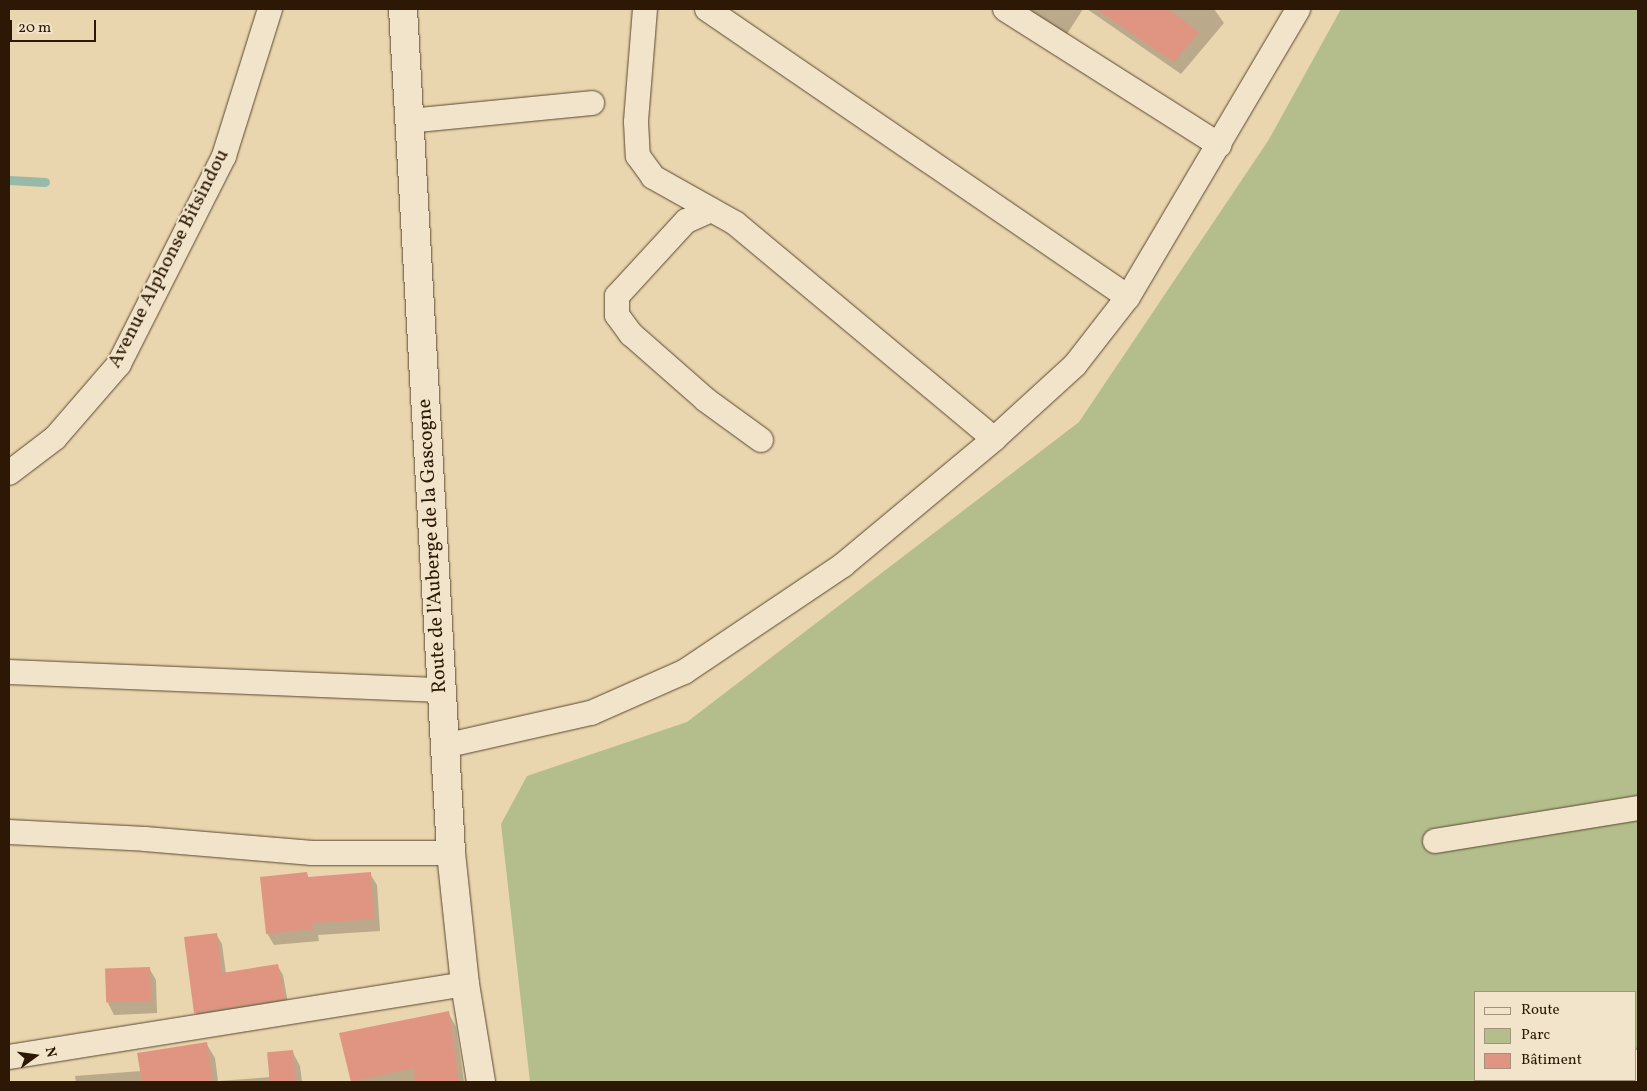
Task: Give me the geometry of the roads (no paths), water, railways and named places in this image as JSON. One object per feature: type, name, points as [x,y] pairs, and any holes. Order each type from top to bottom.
[{"type":"street","name":"Avenue Alphonse Bitsindou","points":[[9,473],[55,438],[119,364],[224,156],[270,9]]},
{"type":"street","name":"Route de l'Auberge de la Gascogne","points":[[403,9],[451,853],[464,984],[481,1082]]},
{"type":"street","points":[[645,9],[636,122],[638,156],[653,177],[735,223],[994,439]]},
{"type":"street","points":[[707,9],[1128,297]]},
{"type":"street","points":[[1005,9],[1219,144]]},
{"type":"street","points":[[444,746],[591,712],[684,672],[843,565],[994,439],[1075,365],[1128,297],[1298,9]]},
{"type":"street","points":[[409,121],[592,103]]},
{"type":"street","points":[[711,210],[686,221],[617,296],[617,315],[631,334],[706,400],[761,440]]},
{"type":"street","points":[[9,672],[442,690]]},
{"type":"street","points":[[1435,841],[1638,808]]},
{"type":"street","points":[[9,832],[145,838],[312,853],[451,853]]},
{"type":"street","points":[[9,1058],[464,984]]},
{"type":"waterway","points":[[9,180],[45,182]]}]
